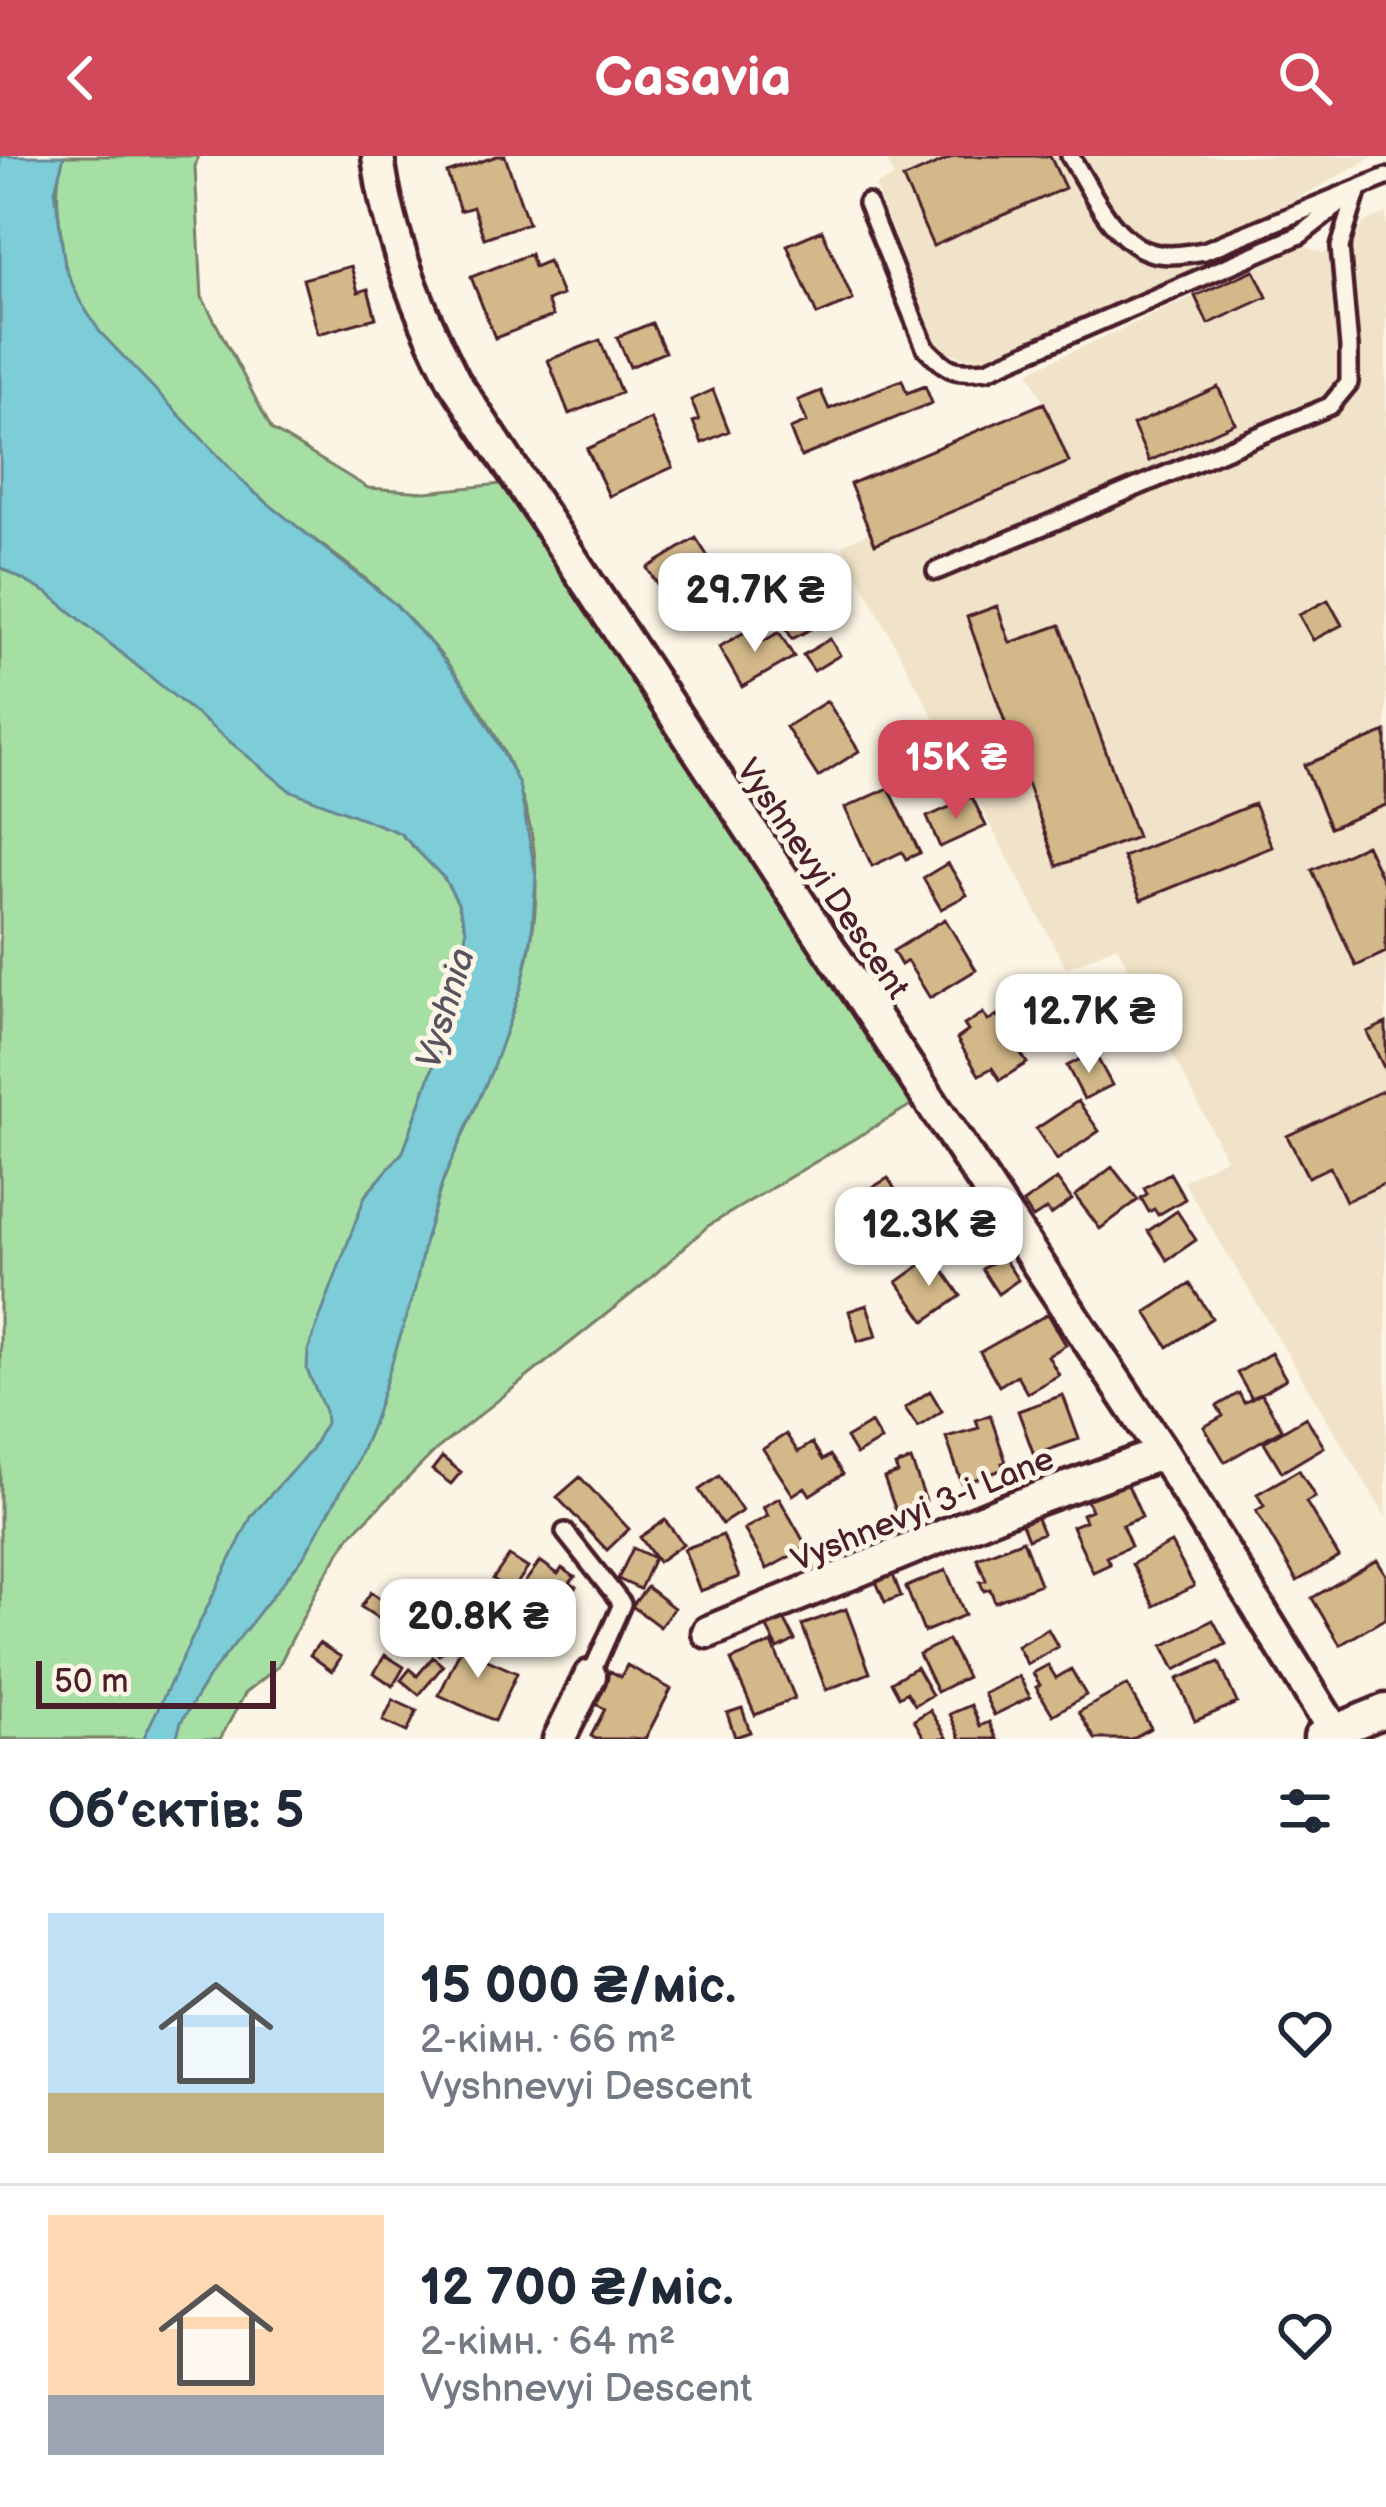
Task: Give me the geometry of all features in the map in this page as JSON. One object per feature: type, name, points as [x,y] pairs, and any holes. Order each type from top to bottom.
[{"type":"street","name":"Vyshnevyi Descent","points":[[378,156],[406,271],[454,382],[1163,1454],[1330,1736]]},
{"type":"street","name":"Vyshnevyi 3-i Lane","points":[[709,1632],[1006,1510],[1163,1454]]},
{"type":"street","points":[[559,1739],[590,1676]]},
{"type":"street","points":[[1330,1736],[1386,1710]]},
{"type":"lane","points":[[1070,156],[1119,232],[1147,251],[1174,255],[1204,251],[1386,177]]},
{"type":"lane","points":[[867,203],[925,347],[958,373],[987,370],[1300,235],[1358,189]]},
{"type":"lane","points":[[936,571],[1330,406],[1348,383],[1340,247],[1358,189]]},
{"type":"lane","points":[[565,1532],[622,1604],[590,1676]]},
{"type":"shaded area","points":[[885,156],[1374,156],[1286,205],[1295,227],[986,360],[951,353],[935,341],[875,186],[894,177]]},
{"type":"shaded area","points":[[1386,213],[1386,1517],[1183,1181],[1226,1158],[1117,946],[1066,968],[842,545],[870,532],[850,484],[1043,403],[1029,371],[1304,246],[1323,253],[1355,241],[1363,223]]},
{"type":"green space","points":[[64,156],[198,156],[202,297],[272,430],[368,488],[426,492],[519,482],[926,1096],[708,1226],[644,1284],[437,1449],[350,1536],[278,1667],[246,1692],[220,1739],[0,1739],[0,567],[49,594],[400,833],[444,878],[466,929],[461,988],[403,1152],[365,1196],[425,1240],[441,1186],[518,995],[528,957],[536,876],[523,800],[509,764],[492,729],[448,664],[381,592],[235,475],[111,346],[82,307],[63,250],[58,191]]},
{"type":"water","points":[[0,156],[64,156],[55,190],[65,267],[100,332],[251,490],[395,604],[463,684],[519,784],[536,876],[522,985],[492,1070],[443,1180],[373,1423],[354,1468],[304,1556],[210,1675],[176,1739],[143,1739],[252,1515],[310,1451],[326,1423],[307,1370],[308,1350],[365,1196],[403,1152],[461,988],[466,929],[444,878],[400,833],[289,790],[49,594],[0,567]]},
{"type":"building","points":[[505,156],[528,223],[484,238],[473,207],[460,211],[447,173]]},
{"type":"building","points":[[955,156],[1050,156],[1065,188],[933,246],[903,179]]},
{"type":"building","points":[[822,230],[853,300],[817,315],[787,245]]},
{"type":"building","points":[[530,254],[534,267],[548,261],[562,295],[547,301],[553,316],[495,338],[471,277]]},
{"type":"building","points":[[351,266],[358,292],[368,289],[376,318],[318,334],[303,279]]},
{"type":"building","points":[[1254,270],[1267,297],[1208,324],[1195,296]]},
{"type":"building","points":[[652,323],[665,352],[630,367],[617,337]]},
{"type":"building","points":[[600,340],[621,393],[569,414],[548,360]]},
{"type":"building","points":[[902,380],[907,393],[925,386],[932,403],[801,457],[790,429],[807,422],[798,400],[821,391],[829,409]]},
{"type":"building","points":[[1218,387],[1235,423],[1149,461],[1133,425]]},
{"type":"building","points":[[713,390],[729,431],[702,443],[691,400]]},
{"type":"building","points":[[1044,403],[1069,462],[875,544],[850,484]]},
{"type":"building","points":[[651,419],[673,467],[609,496],[587,449]]},
{"type":"building","points":[[696,538],[730,591],[681,622],[647,568]]},
{"type":"building","points":[[1328,600],[1342,625],[1313,640],[1299,615]]},
{"type":"building","points":[[816,604],[826,621],[792,639],[783,622]]},
{"type":"building","points":[[997,606],[1010,643],[1060,625],[1137,837],[1057,866],[967,617]]},
{"type":"building","points":[[755,626],[764,641],[779,632],[794,657],[742,687],[719,647]]},
{"type":"building","points":[[830,639],[840,655],[814,671],[803,655]]},
{"type":"building","points":[[827,701],[859,751],[818,777],[786,727]]},
{"type":"building","points":[[1386,732],[1386,805],[1330,828],[1304,765]]},
{"type":"building","points":[[889,788],[920,853],[906,859],[902,852],[872,866],[845,808]]},
{"type":"building","points":[[972,797],[986,826],[940,847],[927,817]]},
{"type":"building","points":[[1254,804],[1272,847],[1141,900],[1123,857]]},
{"type":"building","points":[[1366,845],[1386,887],[1386,952],[1356,966],[1312,870]]},
{"type":"building","points":[[948,863],[967,895],[941,909],[923,878]]},
{"type":"building","points":[[945,919],[976,970],[930,998],[907,961],[901,965],[893,951]]},
{"type":"building","points":[[983,1013],[988,1021],[997,1015],[1027,1063],[1000,1080],[992,1068],[979,1075],[957,1039],[968,1031],[964,1025]]},
{"type":"building","points":[[1386,1023],[1386,1072],[1367,1032]]},
{"type":"building","points":[[1094,1052],[1112,1085],[1084,1099],[1067,1066]]},
{"type":"building","points":[[1386,1089],[1386,1183],[1346,1201],[1330,1167],[1308,1177],[1287,1136]]},
{"type":"building","points":[[1078,1101],[1099,1131],[1057,1160],[1036,1129]]},
{"type":"building","points":[[1112,1167],[1138,1200],[1100,1229],[1075,1196]]},
{"type":"building","points":[[1170,1173],[1185,1199],[1158,1215],[1154,1209],[1149,1212],[1141,1198],[1147,1194],[1144,1188]]},
{"type":"building","points":[[888,1178],[912,1217],[863,1247],[839,1208]]},
{"type":"building","points":[[1057,1179],[1072,1200],[1051,1215],[1047,1209],[1033,1218],[1023,1203]]},
{"type":"building","points":[[1177,1211],[1196,1240],[1167,1260],[1148,1231]]},
{"type":"building","points":[[933,1256],[961,1296],[925,1321],[897,1282]]},
{"type":"building","points":[[1002,1256],[1018,1280],[998,1294],[982,1269]]},
{"type":"building","points":[[1190,1284],[1212,1318],[1168,1347],[1146,1312]]},
{"type":"building","points":[[867,1305],[877,1336],[858,1341],[849,1311]]},
{"type":"building","points":[[1048,1314],[1066,1345],[1048,1356],[1059,1375],[1027,1393],[1017,1375],[999,1386],[980,1352]]},
{"type":"building","points":[[1271,1353],[1286,1379],[1252,1399],[1237,1373]]},
{"type":"building","points":[[930,1391],[942,1411],[918,1427],[905,1408]]},
{"type":"building","points":[[1239,1393],[1244,1403],[1261,1393],[1282,1429],[1225,1462],[1204,1427],[1223,1416],[1217,1406]]},
{"type":"building","points":[[1063,1395],[1079,1439],[1034,1455],[1018,1411]]},
{"type":"building","points":[[990,1415],[1006,1462],[1004,1469],[962,1484],[946,1437],[979,1428],[976,1420]]},
{"type":"building","points":[[1306,1417],[1324,1447],[1282,1472],[1264,1442]]},
{"type":"building","points":[[871,1423],[881,1440],[856,1455],[846,1438]]},
{"type":"building","points":[[786,1434],[798,1452],[812,1443],[823,1460],[830,1455],[843,1474],[810,1495],[805,1487],[793,1495],[763,1449]]},
{"type":"building","points":[[442,1457],[461,1472],[451,1484],[432,1470]]},
{"type":"building","points":[[911,1460],[926,1501],[896,1511],[884,1478],[898,1473],[895,1466]]},
{"type":"building","points":[[1299,1470],[1315,1497],[1306,1502],[1339,1557],[1297,1581],[1256,1511],[1264,1506],[1257,1494]]},
{"type":"building","points":[[719,1476],[742,1511],[722,1524],[699,1490]]},
{"type":"building","points":[[1124,1476],[1142,1517],[1122,1525],[1131,1546],[1106,1557],[1110,1564],[1093,1572],[1072,1526],[1085,1521],[1082,1514],[1091,1510],[1084,1494]]},
{"type":"building","points":[[580,1477],[629,1529],[607,1550],[557,1497]]},
{"type":"building","points":[[779,1498],[807,1547],[767,1569],[744,1529],[768,1516],[763,1507]]},
{"type":"building","points":[[1034,1511],[1043,1533],[1028,1539],[1019,1516]]},
{"type":"building","points":[[665,1520],[683,1544],[658,1562],[640,1537]]},
{"type":"building","points":[[723,1535],[739,1577],[700,1591],[684,1549]]},
{"type":"building","points":[[1023,1540],[1040,1584],[995,1602],[990,1589],[984,1591],[980,1582],[986,1580],[977,1558]]},
{"type":"building","points":[[1171,1543],[1194,1586],[1154,1606],[1132,1564]]},
{"type":"building","points":[[633,1548],[654,1558],[640,1589],[618,1579]]},
{"type":"building","points":[[509,1556],[528,1568],[511,1592],[493,1579]]},
{"type":"building","points":[[1377,1560],[1386,1575],[1386,1618],[1340,1645],[1312,1598]]},
{"type":"building","points":[[540,1561],[558,1574],[562,1568],[575,1577],[570,1583],[576,1587],[539,1640],[500,1618]]},
{"type":"building","points":[[891,1570],[901,1596],[885,1602],[874,1577]]},
{"type":"building","points":[[946,1570],[965,1615],[924,1632],[906,1587]]},
{"type":"building","points":[[647,1587],[674,1608],[660,1627],[632,1606]]},
{"type":"building","points":[[371,1592],[398,1611],[389,1625],[361,1607]]},
{"type":"building","points":[[846,1609],[870,1673],[826,1690],[802,1625]]},
{"type":"building","points":[[781,1613],[795,1640],[778,1649],[764,1622]]},
{"type":"building","points":[[454,1614],[467,1626],[439,1655],[426,1643]]},
{"type":"building","points":[[1213,1620],[1226,1644],[1175,1670],[1163,1646]]},
{"type":"building","points":[[1048,1629],[1058,1647],[1027,1664],[1017,1646]]},
{"type":"building","points":[[467,1635],[489,1644],[483,1658],[517,1673],[495,1721],[439,1695]]},
{"type":"building","points":[[948,1640],[967,1677],[937,1692],[919,1654]]},
{"type":"building","points":[[319,1643],[341,1657],[332,1671],[310,1655]]},
{"type":"building","points":[[772,1643],[795,1698],[755,1715],[731,1660]]},
{"type":"building","points":[[385,1655],[404,1667],[393,1686],[374,1673]]},
{"type":"building","points":[[433,1657],[443,1666],[419,1695],[401,1680],[410,1669],[417,1676]]},
{"type":"building","points":[[1219,1662],[1237,1703],[1195,1721],[1177,1679]]},
{"type":"building","points":[[627,1665],[671,1689],[645,1739],[596,1739],[591,1736],[605,1709],[588,1700],[600,1678],[605,1681],[610,1671],[621,1677]]},
{"type":"building","points":[[1048,1665],[1056,1678],[1071,1669],[1086,1695],[1053,1715],[1033,1673]]},
{"type":"building","points":[[916,1667],[932,1695],[915,1705],[907,1692],[899,1697],[891,1682]]},
{"type":"building","points":[[1019,1676],[1030,1697],[994,1715],[984,1694]]},
{"type":"building","points":[[1127,1685],[1151,1728],[1131,1739],[1095,1739],[1079,1712]]},
{"type":"building","points":[[393,1700],[417,1711],[407,1732],[383,1721]]},
{"type":"building","points":[[971,1705],[980,1726],[989,1722],[997,1739],[961,1739],[950,1714]]},
{"type":"building","points":[[742,1708],[750,1732],[735,1737],[727,1713]]},
{"type":"building","points":[[930,1710],[948,1739],[925,1739],[914,1720]]},
{"type":"water label","name":"Vyshnia","points":[[444,1008]]}]
